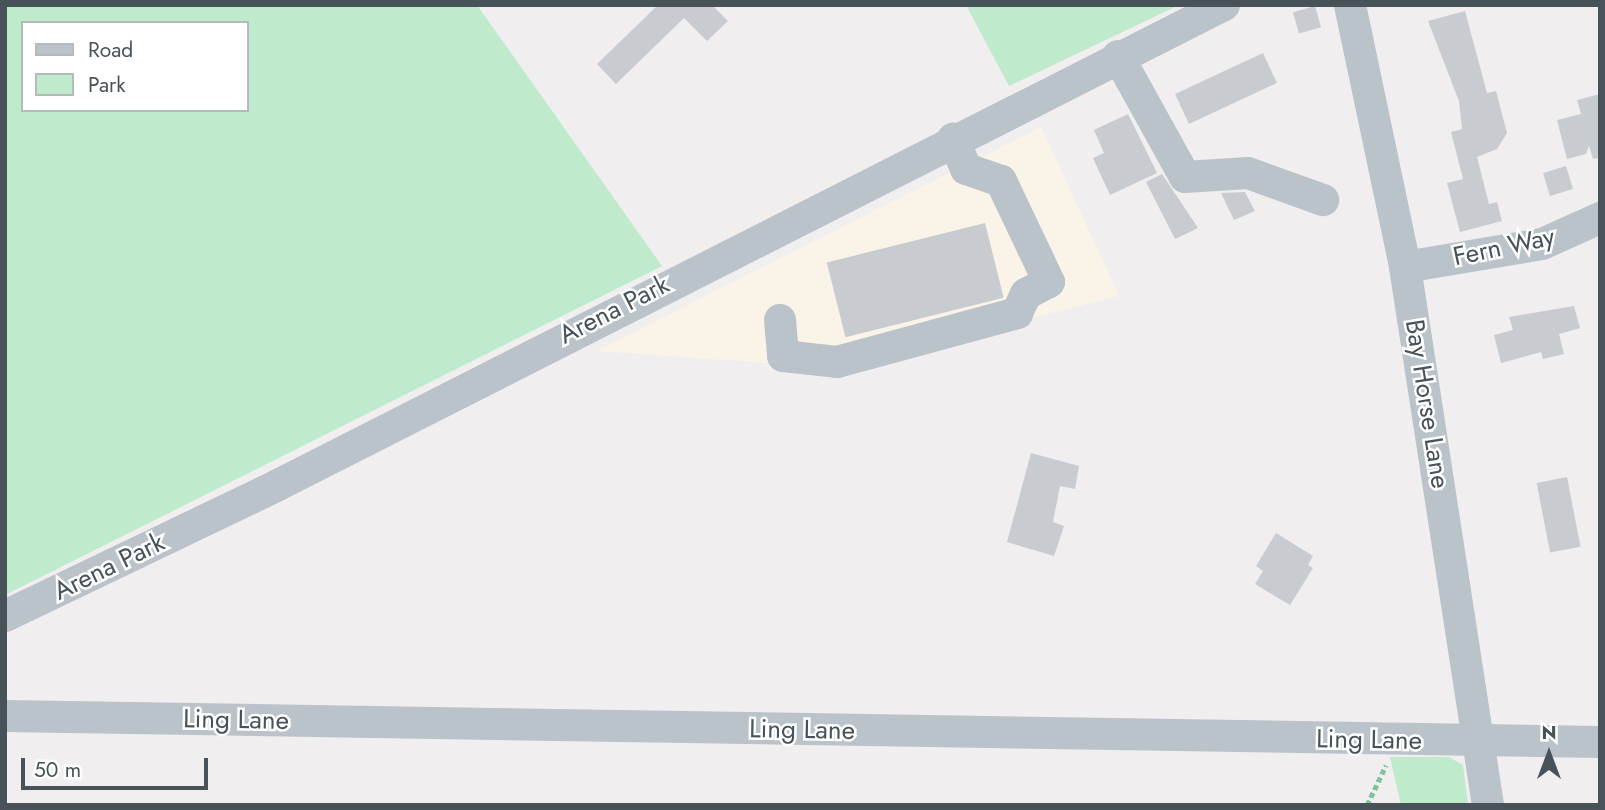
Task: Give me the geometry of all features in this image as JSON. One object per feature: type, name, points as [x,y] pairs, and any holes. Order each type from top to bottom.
[{"type":"street","name":"Arena Park","points":[[5,616],[276,486],[953,139],[1224,5]]},
{"type":"street","name":"Bay Horse Lane","points":[[1350,5],[1405,267],[1488,805]]},
{"type":"street","points":[[1118,56],[1185,177],[1248,173],[1323,200]]},
{"type":"street","points":[[780,320],[783,356],[837,362],[1017,313],[1026,293],[1049,282],[1001,181],[966,169],[953,139]]},
{"type":"street","name":"Fern Way","points":[[1405,267],[1542,244],[1600,218]]},
{"type":"street","name":"Ling Lane","points":[[5,716],[1600,742]]},
{"type":"path","points":[[1367,805],[1399,740]]},
{"type":"shaded area","points":[[1041,127],[1119,296],[839,368],[596,351]]},
{"type":"green space","points":[[5,5],[477,5],[662,266],[5,595]]},
{"type":"green space","points":[[966,5],[1179,5],[1009,86]]},
{"type":"green space","points":[[1390,757],[1449,757],[1463,765],[1468,805],[1401,805]]},
{"type":"building","points":[[658,5],[712,5],[728,21],[707,41],[684,18],[616,84],[597,64]]},
{"type":"building","points":[[1315,6],[1321,27],[1299,33],[1293,12]]},
{"type":"building","points":[[1465,11],[1487,93],[1496,91],[1507,133],[1497,149],[1477,157],[1489,204],[1497,202],[1502,221],[1460,232],[1447,183],[1463,179],[1451,132],[1462,129],[1459,101],[1428,21]]},
{"type":"building","points":[[1263,53],[1277,83],[1189,124],[1175,94]]},
{"type":"building","points":[[1600,94],[1600,158],[1593,159],[1589,146],[1586,154],[1567,159],[1557,120],[1581,114],[1577,100]]},
{"type":"building","points":[[1128,114],[1157,173],[1110,195],[1093,158],[1104,153],[1094,130]]},
{"type":"building","points":[[1566,166],[1573,189],[1550,196],[1543,173]]},
{"type":"building","points":[[1162,174],[1198,228],[1175,239],[1146,182]]},
{"type":"building","points":[[1245,192],[1255,211],[1234,220],[1221,193]]},
{"type":"building","points":[[985,223],[1004,298],[845,337],[827,262]]},
{"type":"building","points":[[1574,306],[1580,328],[1559,334],[1564,354],[1543,359],[1541,352],[1501,363],[1494,335],[1513,330],[1509,317]]},
{"type":"building","points":[[1031,453],[1079,466],[1075,489],[1060,486],[1053,522],[1064,526],[1054,556],[1007,542]]},
{"type":"building","points":[[1567,477],[1581,547],[1550,553],[1537,483]]},
{"type":"building","points":[[1276,533],[1313,556],[1308,565],[1313,568],[1290,605],[1255,584],[1263,571],[1256,566]]}]
